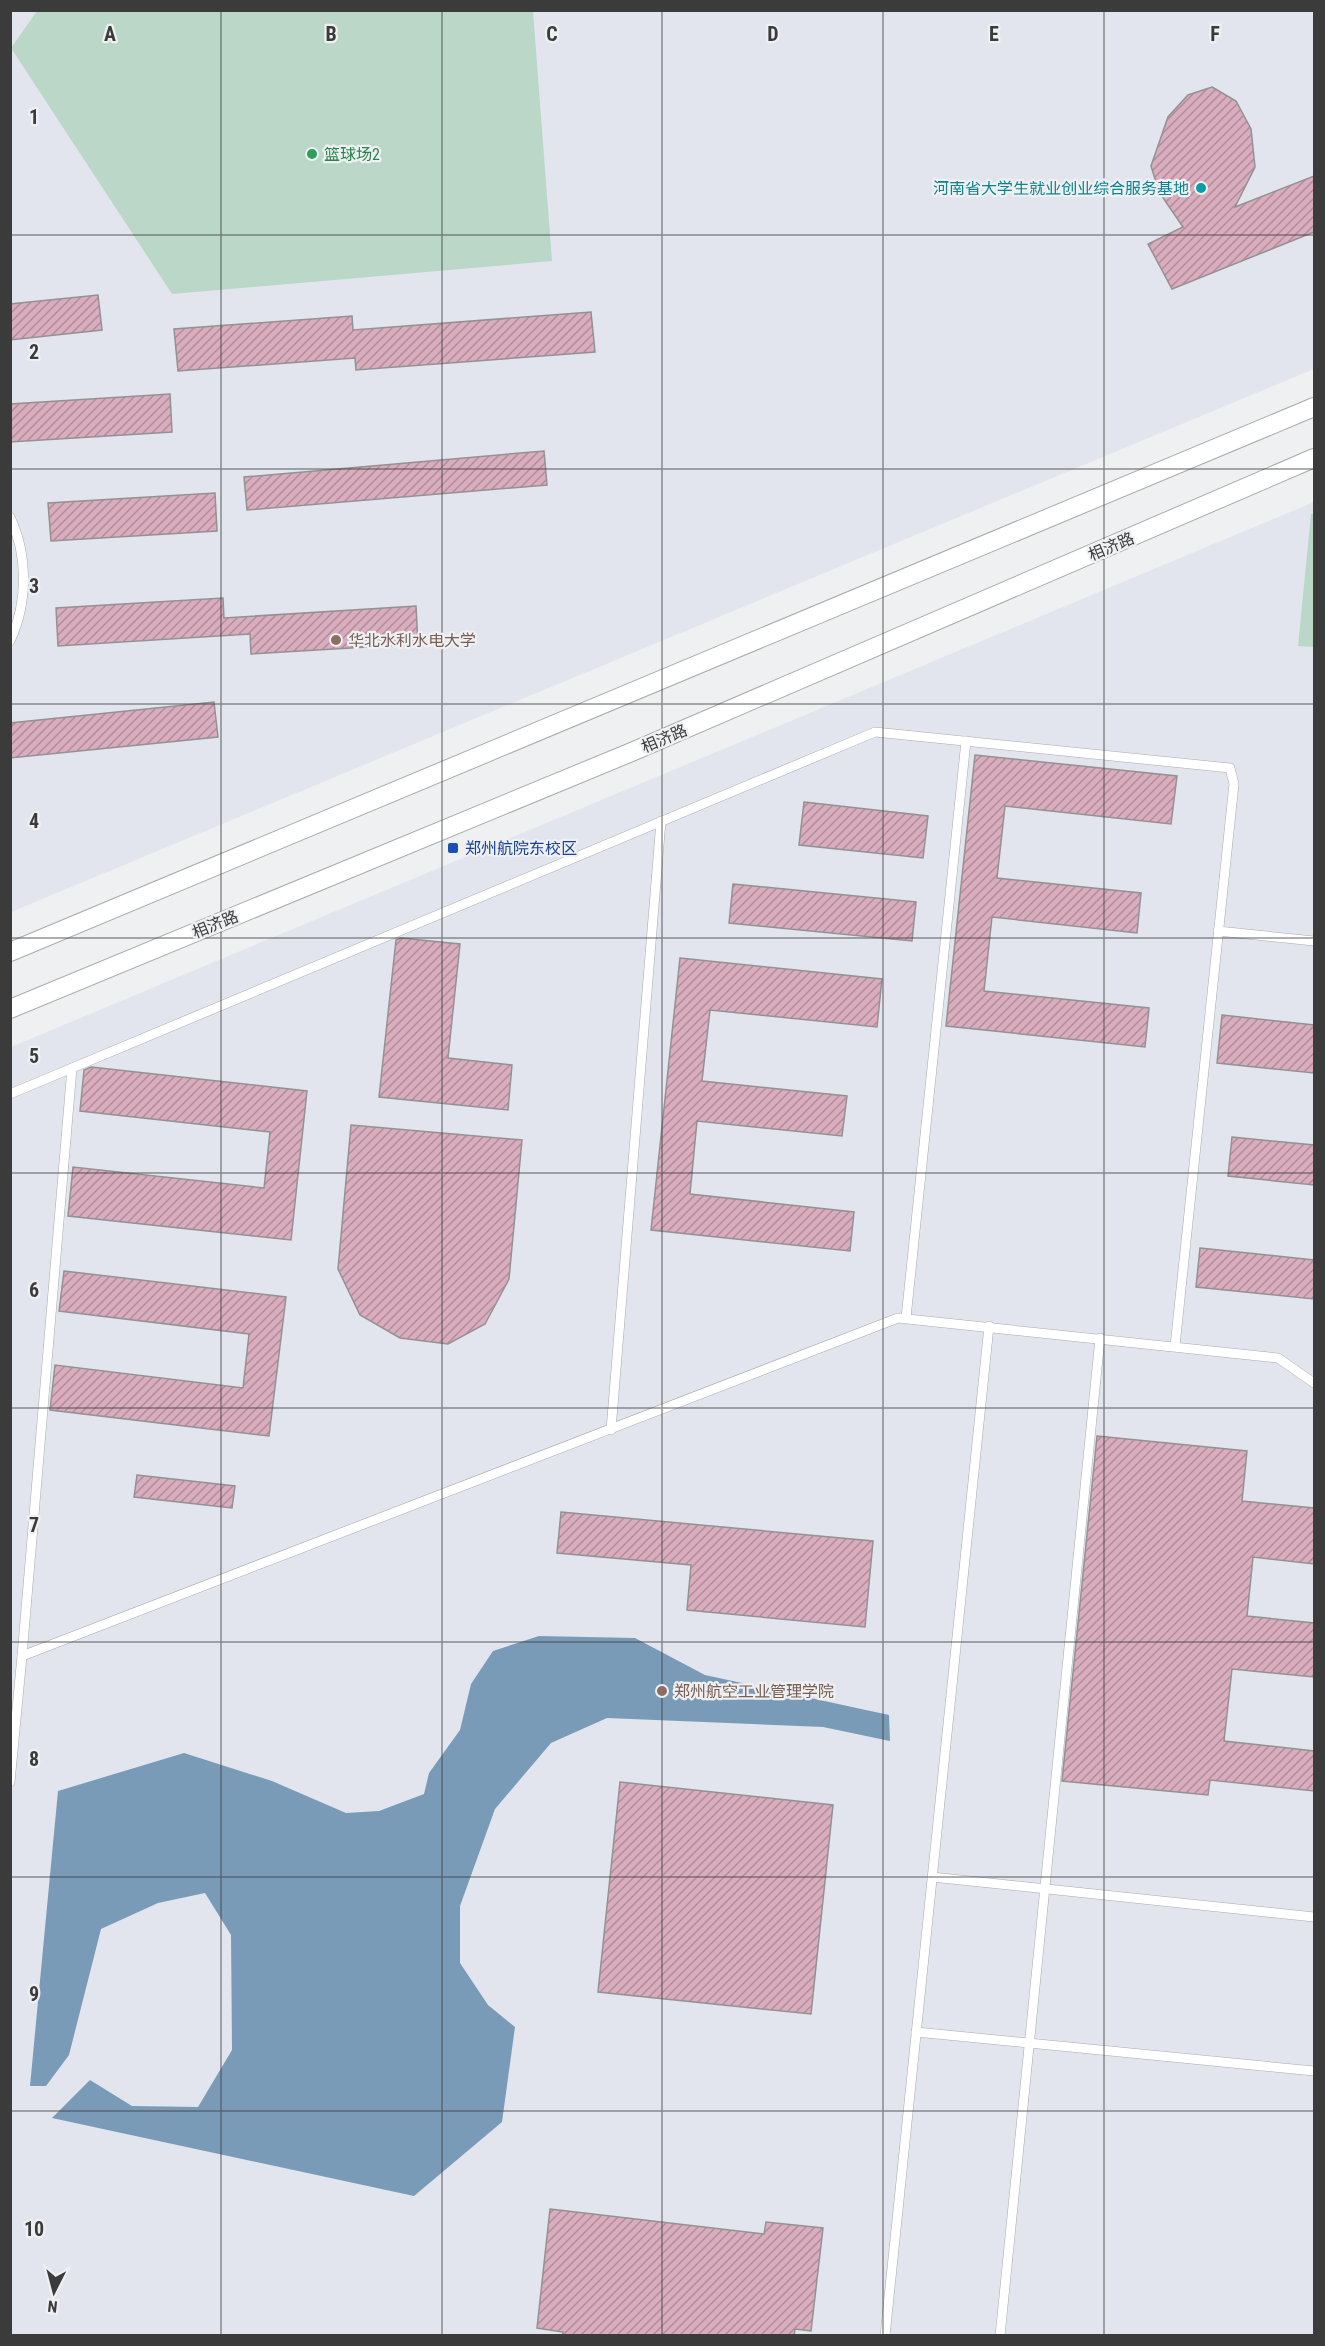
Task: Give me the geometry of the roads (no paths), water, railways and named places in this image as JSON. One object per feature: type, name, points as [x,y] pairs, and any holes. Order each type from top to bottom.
[{"type":"street","points":[[10,952],[1314,407]]},
{"type":"street","name":"相济路","points":[[10,1009],[634,751],[1314,458]]},
{"type":"lane","points":[[10,517],[17,532],[24,584],[19,624],[10,640]]},
{"type":"lane","points":[[10,1094],[875,732],[1230,768],[1234,784],[1175,1346]]},
{"type":"lane","points":[[906,1318],[966,741]]},
{"type":"lane","points":[[611,1430],[661,821]]},
{"type":"lane","points":[[1218,931],[1314,941]]},
{"type":"lane","points":[[10,1782],[72,1068]]},
{"type":"lane","points":[[22,1656],[898,1318],[1278,1358],[1314,1383]]},
{"type":"lane","points":[[885,2336],[989,1326]]},
{"type":"lane","points":[[1000,2336],[1100,1338]]},
{"type":"lane","points":[[932,1877],[1314,1917]]},
{"type":"lane","points":[[916,2032],[1314,2072]]},
{"type":"water","points":[[539,1636],[635,1638],[705,1675],[889,1715],[890,1741],[823,1727],[607,1718],[551,1743],[495,1809],[460,1906],[460,1963],[488,2005],[515,2027],[502,2122],[414,2196],[52,2118],[90,2080],[132,2106],[198,2107],[232,2050],[231,1935],[205,1893],[158,1903],[101,1929],[69,2055],[46,2086],[30,2086],[58,1791],[184,1753],[272,1781],[346,1813],[379,1811],[424,1794],[429,1773],[460,1730],[471,1684],[493,1651]]},
{"type":"place","name":"篮球场2","points":[[312,154]]},
{"type":"place","name":"河南省大学生就业创业综合服务基地","points":[[1201,188]]},
{"type":"place","name":"华北水利水电大学","points":[[336,640]]},
{"type":"place","name":"郑州航院东校区","points":[[453,848]]},
{"type":"place","name":"郑州航空工业管理学院","points":[[662,1691]]}]
